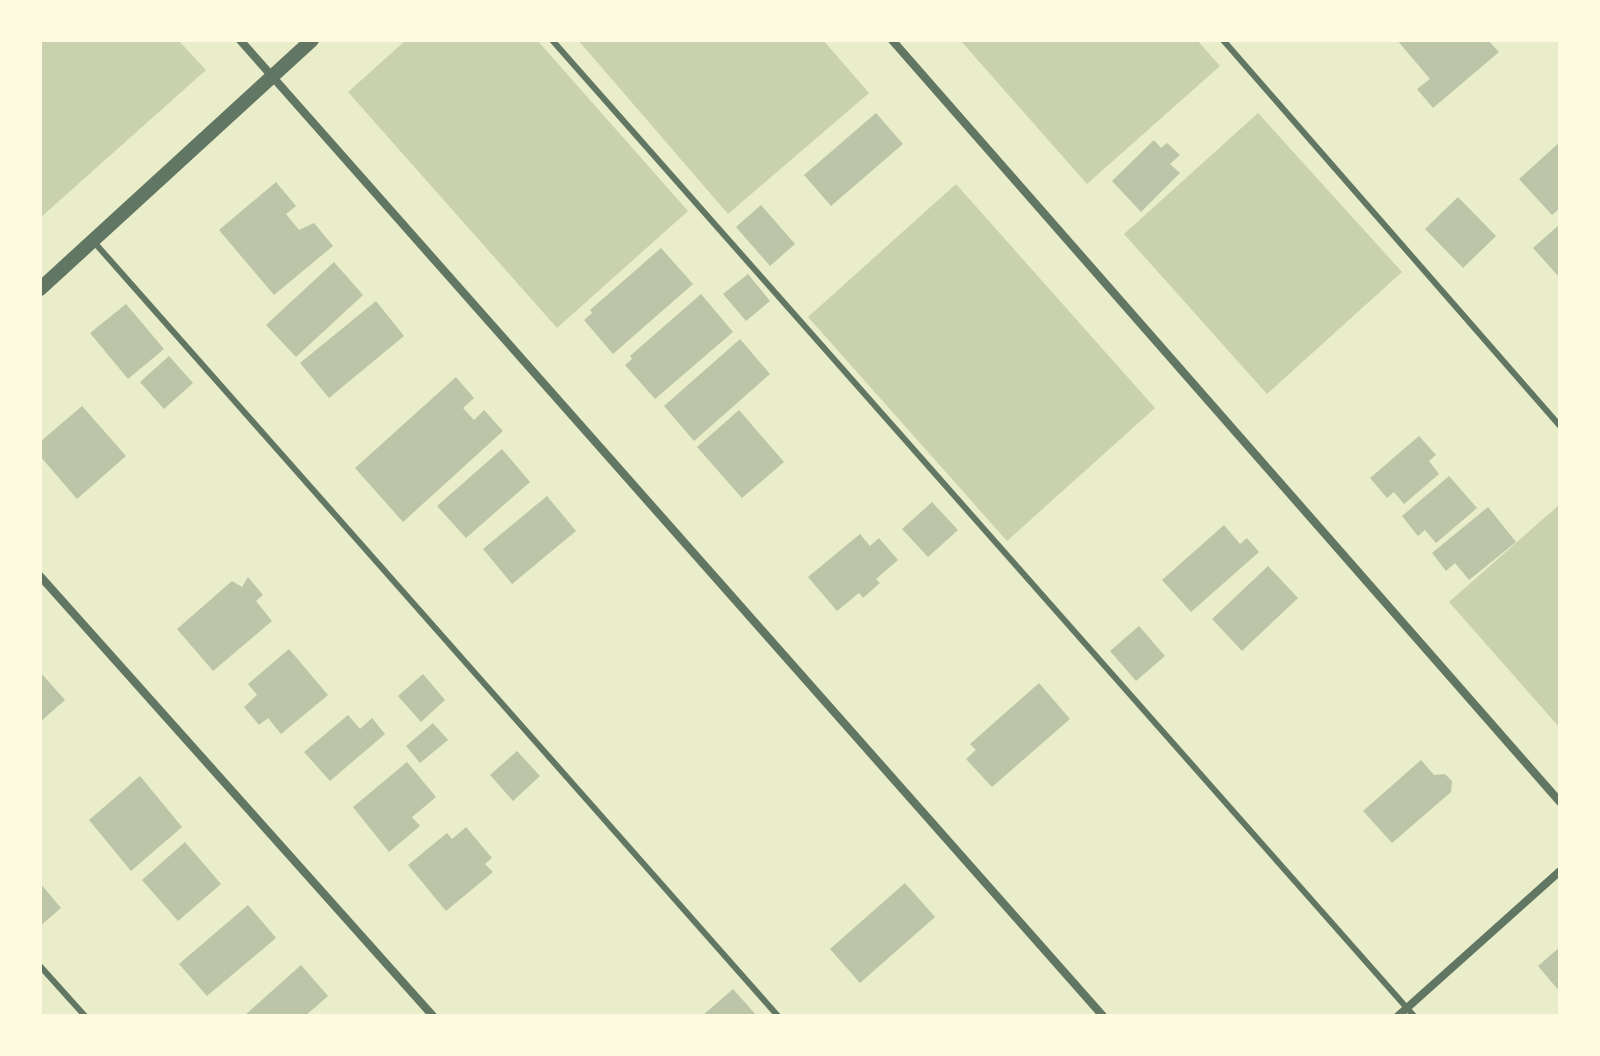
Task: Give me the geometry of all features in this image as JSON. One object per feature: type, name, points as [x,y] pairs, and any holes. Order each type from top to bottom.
[{"type":"street","points":[[240,40],[1103,1016]]},
{"type":"street","points":[[40,289],[312,40]]},
{"type":"street","points":[[892,40],[1560,802]]},
{"type":"street","points":[[40,576],[433,1016]]},
{"type":"street","points":[[1398,1016],[1560,871]]},
{"type":"lane","points":[[552,40],[1414,1016]]},
{"type":"lane","points":[[1223,40],[1560,426]]},
{"type":"lane","points":[[93,241],[778,1016]]},
{"type":"lane","points":[[40,966],[85,1016]]},
{"type":"green space","points":[[40,40],[178,40],[206,70],[40,218]]},
{"type":"green space","points":[[406,40],[537,40],[688,211],[557,328],[348,92]]},
{"type":"green space","points":[[578,40],[823,40],[869,93],[728,214]]},
{"type":"green space","points":[[960,40],[1197,40],[1220,66],[1087,184]]},
{"type":"green space","points":[[1258,113],[1402,272],[1267,394],[1124,234]]},
{"type":"green space","points":[[956,184],[1155,408],[1007,541],[808,317]]},
{"type":"green space","points":[[1560,504],[1560,728],[1449,602]]},
{"type":"building","points":[[1397,40],[1488,40],[1499,52],[1433,108],[1417,89],[1430,79]]},
{"type":"building","points":[[876,113],[903,144],[831,206],[804,175]]},
{"type":"building","points":[[1154,140],[1161,148],[1167,143],[1180,155],[1170,164],[1180,173],[1141,212],[1112,181]]},
{"type":"building","points":[[1560,142],[1560,208],[1552,215],[1519,179]]},
{"type":"building","points":[[276,182],[296,206],[286,214],[299,230],[314,223],[333,246],[274,295],[219,230]]},
{"type":"building","points":[[1458,197],[1496,236],[1463,268],[1425,229]]},
{"type":"building","points":[[761,205],[795,244],[770,266],[736,227]]},
{"type":"building","points":[[1560,224],[1560,278],[1533,248]]},
{"type":"building","points":[[661,248],[693,284],[613,354],[584,320],[592,313],[590,310]]},
{"type":"building","points":[[334,262],[363,295],[296,357],[266,325]]},
{"type":"building","points":[[748,274],[770,301],[746,321],[723,294]]},
{"type":"building","points":[[701,294],[733,332],[655,399],[625,365],[632,359],[630,356]]},
{"type":"building","points":[[376,301],[404,336],[329,398],[300,363]]},
{"type":"building","points":[[126,304],[164,349],[128,379],[90,333]]},
{"type":"building","points":[[740,339],[770,374],[694,441],[664,406]]},
{"type":"building","points":[[169,356],[193,383],[164,409],[140,382]]},
{"type":"building","points":[[456,377],[474,398],[463,408],[474,420],[484,410],[503,431],[403,522],[355,468]]},
{"type":"building","points":[[82,406],[126,456],[77,499],[40,456],[40,442]]},
{"type":"building","points":[[739,410],[784,462],[742,498],[697,447]]},
{"type":"building","points":[[1419,436],[1436,455],[1429,461],[1439,474],[1404,504],[1394,492],[1387,498],[1370,478]]},
{"type":"building","points":[[502,449],[530,482],[466,538],[437,506]]},
{"type":"building","points":[[1449,476],[1477,508],[1436,543],[1425,530],[1418,536],[1402,516]]},
{"type":"building","points":[[547,496],[576,531],[512,584],[483,549]]},
{"type":"building","points":[[932,502],[958,530],[928,557],[902,529]]},
{"type":"building","points":[[1488,507],[1516,542],[1469,580],[1455,563],[1446,571],[1432,553]]},
{"type":"building","points":[[1224,525],[1240,544],[1247,538],[1259,552],[1191,612],[1162,580]]},
{"type":"building","points":[[860,534],[870,546],[879,538],[898,560],[876,579],[880,583],[863,598],[859,593],[837,611],[808,577]]},
{"type":"building","points":[[1268,566],[1298,598],[1242,651],[1212,619]]},
{"type":"building","points":[[248,577],[263,595],[256,601],[272,621],[213,671],[177,629],[232,581],[242,587]]},
{"type":"building","points":[[1139,626],[1165,656],[1136,681],[1110,651]]},
{"type":"building","points":[[289,649],[328,695],[281,734],[268,718],[259,725],[244,707],[257,695],[248,684]]},
{"type":"building","points":[[40,672],[65,700],[40,722]]},
{"type":"building","points":[[423,674],[445,700],[421,722],[398,696]]},
{"type":"building","points":[[1039,683],[1070,719],[992,787],[966,759],[976,750],[970,744]]},
{"type":"building","points":[[348,715],[360,729],[372,718],[385,734],[330,781],[304,752]]},
{"type":"building","points":[[433,723],[448,740],[420,763],[406,746]]},
{"type":"building","points":[[517,751],[540,776],[513,801],[490,775]]},
{"type":"building","points":[[1421,760],[1434,775],[1445,774],[1452,781],[1451,792],[1392,843],[1363,811]]},
{"type":"building","points":[[407,762],[436,797],[412,817],[420,826],[389,852],[353,807]]},
{"type":"building","points":[[140,776],[182,827],[131,871],[89,820]]},
{"type":"building","points":[[466,827],[492,858],[485,864],[493,872],[446,911],[408,865],[447,833],[452,839]]},
{"type":"building","points":[[185,842],[221,884],[178,921],[142,880]]},
{"type":"building","points":[[40,883],[61,908],[40,926]]},
{"type":"building","points":[[905,883],[935,917],[860,983],[830,949]]},
{"type":"building","points":[[248,905],[276,938],[207,996],[179,964]]},
{"type":"building","points":[[1560,947],[1560,992],[1538,966]]},
{"type":"building","points":[[301,965],[328,996],[305,1016],[244,1016]]},
{"type":"building","points":[[733,989],[757,1016],[702,1016]]}]
